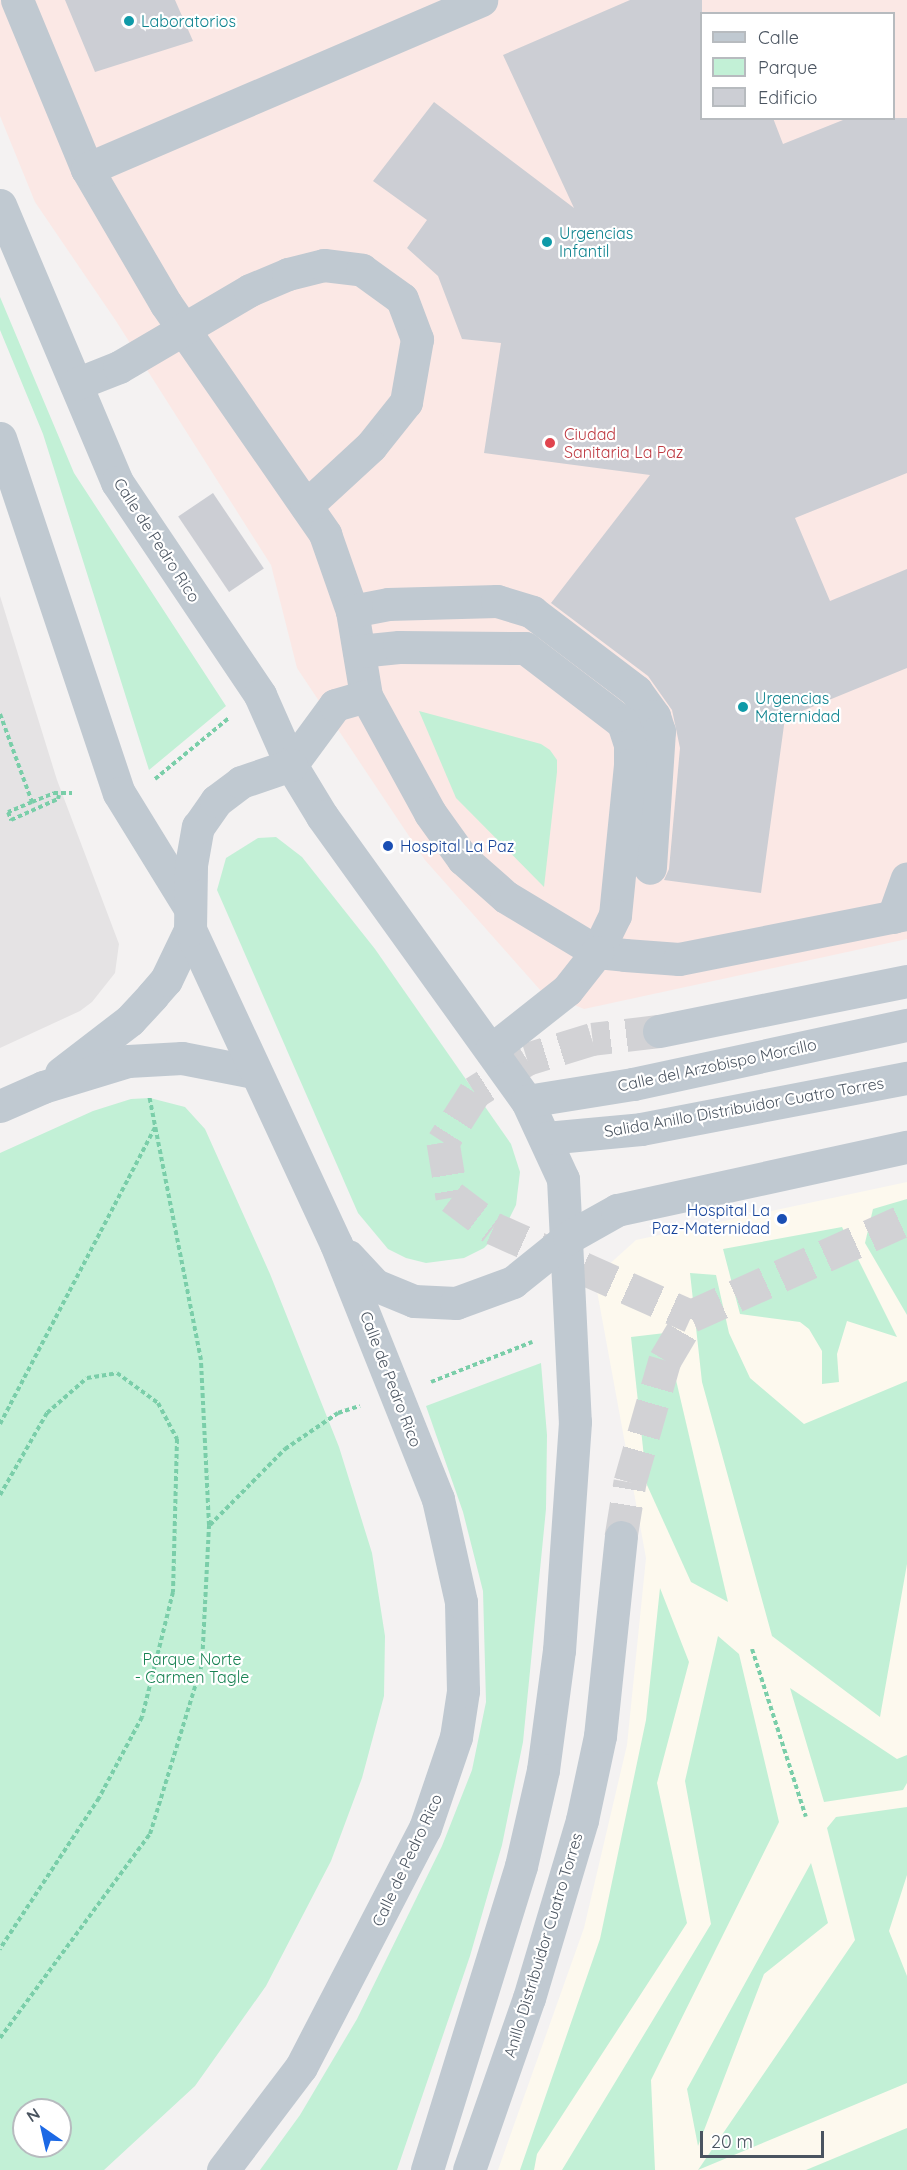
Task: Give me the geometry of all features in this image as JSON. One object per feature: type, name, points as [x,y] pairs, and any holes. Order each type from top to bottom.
[{"type":"street","points":[[17,0],[87,169],[185,330],[306,506],[335,556],[352,611],[366,696],[430,813],[464,859],[506,897],[597,952],[679,959],[900,915],[907,878]]},
{"type":"street","points":[[87,169],[481,0]]},
{"type":"street","name":"Calle de Pedro Rico","points":[[0,205],[117,482],[260,695],[291,765],[322,816],[527,1101],[563,1179],[569,1237],[575,1422],[559,1650],[543,1770],[521,1866],[427,2170]]},
{"type":"street","points":[[76,384],[119,368],[250,290],[324,265],[362,270],[402,299],[417,339],[406,402],[371,446],[306,506]]},
{"type":"street","name":"Calle de Pedro Rico","points":[[0,438],[119,793],[189,917],[254,1072],[336,1244],[438,1499],[461,1602],[463,1690],[456,1737],[443,1784],[414,1849],[306,2057],[223,2170]]},
{"type":"street","points":[[352,611],[388,604],[497,601],[532,612],[636,691],[654,716],[659,731],[650,868]]},
{"type":"street","points":[[359,651],[399,647],[525,648],[623,723],[630,745],[630,765],[615,915],[597,952],[567,990],[491,1050]]},
{"type":"street","points":[[43,1087],[130,1020],[166,980],[189,917],[198,826],[216,801],[241,782],[291,765],[336,705],[366,696]]},
{"type":"street","points":[[659,1030],[907,981]]},
{"type":"street","name":"Calle del Arzobispo Morcillo","points":[[527,1101],[633,1084],[907,1025]]},
{"type":"street","points":[[0,1106],[43,1087],[128,1061],[182,1058],[254,1072]]},
{"type":"street","name":"Salida Anillo Distribuidor Cuatro Torres","points":[[546,1138],[641,1128],[907,1078]]},
{"type":"street","points":[[569,1237],[617,1210],[657,1199],[907,1147]]},
{"type":"street","name":"Calle de Pedro Rico","points":[[336,1244],[375,1286],[414,1300],[456,1303],[513,1281],[569,1237]]},
{"type":"street","name":"Anillo Distribuidor Cuatro Torres","points":[[469,2170],[529,1998],[582,1820],[600,1736],[621,1538]]},
{"type":"path","points":[[151,782],[235,713]]},
{"type":"path","points":[[0,714],[32,802]]},
{"type":"path","points":[[59,795],[58,799],[11,820],[8,812],[32,802],[59,795],[72,793]]},
{"type":"path","points":[[0,2038],[150,1834],[202,1664],[210,1525],[201,1360],[156,1126],[145,1089]]},
{"type":"path","points":[[0,1424],[156,1126]]},
{"type":"path","points":[[422,1385],[541,1338]]},
{"type":"path","points":[[0,1495],[47,1413],[87,1378],[117,1373],[158,1403],[177,1439],[173,1592],[142,1717],[99,1798],[0,1950]]},
{"type":"path","points":[[210,1525],[285,1449],[338,1413],[365,1405]]},
{"type":"path","points":[[752,1649],[806,1817]]},
{"type":"shaded area","name":"Ciudad Sanitaria La Paz","points":[[0,0],[907,0],[907,939],[584,1009],[541,991],[425,860],[297,668],[271,565],[116,321],[35,202],[0,116]]},
{"type":"shaded area","points":[[0,596],[57,780],[119,944],[115,973],[92,1002],[80,1011],[0,1048]]},
{"type":"shaded area","points":[[907,1182],[907,2170],[498,2170],[584,1928],[627,1745],[646,1558],[597,1291],[604,1269],[636,1240]]},
{"type":"green space","points":[[0,297],[74,473],[226,706],[149,770],[43,434],[0,330]]},
{"type":"green space","points":[[419,711],[541,744],[550,750],[557,760],[557,772],[544,887],[456,798]]},
{"type":"green space","points":[[276,837],[302,857],[375,949],[511,1144],[520,1172],[516,1205],[505,1227],[484,1248],[464,1258],[426,1263],[406,1258],[388,1249],[358,1213],[217,890],[226,858],[258,838]]},
{"type":"green space","name":"Parque Norte - Carmen Tagle","points":[[150,1098],[185,1107],[205,1129],[270,1274],[339,1447],[372,1553],[385,1636],[384,1696],[362,1778],[331,1861],[266,1986],[195,2086],[104,2170],[0,2170],[0,1153],[93,1111],[131,1099]]},
{"type":"green space","points":[[907,1199],[907,1315],[865,1243],[873,1209]]},
{"type":"green space","points":[[842,1227],[897,1337],[847,1321],[837,1354],[839,1382],[822,1384],[822,1351],[809,1329],[800,1322],[740,1314],[723,1249]]},
{"type":"green space","points":[[690,1273],[716,1275],[729,1333],[750,1378],[804,1424],[907,1381],[907,1564],[880,1717],[772,1636],[702,1382]]},
{"type":"green space","points":[[665,1333],[728,1602],[691,1582],[647,1485],[631,1337]]},
{"type":"green space","points":[[541,1363],[547,1435],[546,1509],[523,1742],[502,1845],[470,1956],[397,2170],[260,2170],[300,2115],[357,2019],[442,1846],[472,1770],[486,1702],[483,1591],[463,1512],[426,1406]]},
{"type":"green space","points":[[660,1588],[689,1662],[657,1783],[687,1923],[537,2154],[534,2170],[520,2170],[600,1939],[646,1720]]},
{"type":"green space","points":[[718,1636],[739,1654],[779,1822],[651,2080],[655,2170],[562,2170],[711,1924],[685,1781]]},
{"type":"green space","points":[[790,1688],[897,1759],[907,1755],[907,1783],[903,1790],[824,1802]]},
{"type":"green space","points":[[907,1807],[907,1875],[889,1931],[907,1976],[907,2083],[698,2170],[855,1940],[827,1828],[836,1817]]},
{"type":"green space","points":[[811,1863],[828,1923],[764,1974],[698,2146],[687,2089]]},
{"type":"green space","points":[[907,2128],[907,2170],[806,2170]]},
{"type":"building","name":"Laboratorios","points":[[65,0],[175,0],[193,41],[95,72]]},
{"type":"building","points":[[630,0],[702,0],[700,120],[774,120],[783,144],[843,120],[907,118],[907,473],[795,518],[830,601],[907,569],[907,668],[785,718],[761,893],[664,880],[669,869],[680,748],[672,710],[648,676],[551,603],[650,475],[484,453],[501,343],[462,339],[438,276],[407,248],[427,220],[373,181],[434,102],[574,208],[503,55]]},
{"type":"building","points":[[213,493],[264,568],[229,592],[178,516]]},
{"type":"tunnel","points":[[659,1031],[592,1039],[527,1059],[475,1092],[443,1142],[452,1197],[493,1228],[691,1316]]},
{"type":"tunnel","points":[[621,1537],[630,1482],[665,1360],[691,1316],[907,1219]]},
{"type":"place","name":"Laboratorios","points":[[129,21]]},
{"type":"place","name":"Urgencias Infantil","points":[[547,242]]},
{"type":"place","name":"Ciudad Sanitaria La Paz","points":[[550,443]]},
{"type":"place","name":"Urgencias Maternidad","points":[[743,707]]},
{"type":"place","name":"Hospital La Paz","points":[[388,846]]},
{"type":"place","name":"Hospital La Paz-Maternidad","points":[[782,1219]]}]
